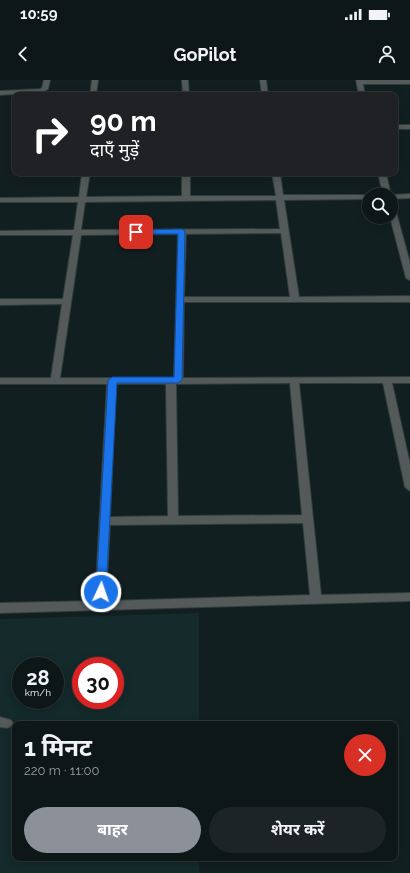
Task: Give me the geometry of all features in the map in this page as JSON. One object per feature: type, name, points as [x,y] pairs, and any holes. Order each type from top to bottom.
[{"type":"street","points":[[20,92],[41,91],[45,89],[47,80]]},
{"type":"street","points":[[93,92],[95,80]]},
{"type":"street","points":[[186,80],[186,92]]},
{"type":"street","points":[[263,80],[265,92]]},
{"type":"street","points":[[361,92],[359,81],[410,82]]},
{"type":"street","points":[[0,93],[12,92]]},
{"type":"street","points":[[398,127],[410,127]]},
{"type":"street","points":[[55,380],[76,232],[83,199],[86,176]]},
{"type":"street","points":[[186,176],[186,198]]},
{"type":"street","points":[[276,176],[295,300]]},
{"type":"street","points":[[383,176],[385,188]]},
{"type":"street","points":[[398,197],[410,196]]},
{"type":"street","points":[[0,200],[362,197]]},
{"type":"street","points":[[396,224],[407,258],[410,278]]},
{"type":"street","points":[[173,520],[174,380],[180,300],[182,231]]},
{"type":"street","points":[[0,234],[285,231]]},
{"type":"street","points":[[180,300],[410,300]]},
{"type":"street","points":[[0,302],[66,301]]},
{"type":"street","points":[[0,380],[410,380]]},
{"type":"street","points":[[100,606],[112,380]]},
{"type":"street","points":[[294,380],[316,600]]},
{"type":"street","points":[[387,380],[410,487]]},
{"type":"street","points":[[105,521],[308,519]]},
{"type":"street","points":[[0,608],[410,597]]},
{"type":"shaded area","points":[[199,613],[199,721],[12,721],[12,861],[199,861],[199,873],[0,873],[0,619]]},
{"type":"route","points":[[101,592],[112,380],[178,380],[182,231],[136,232]]}]
